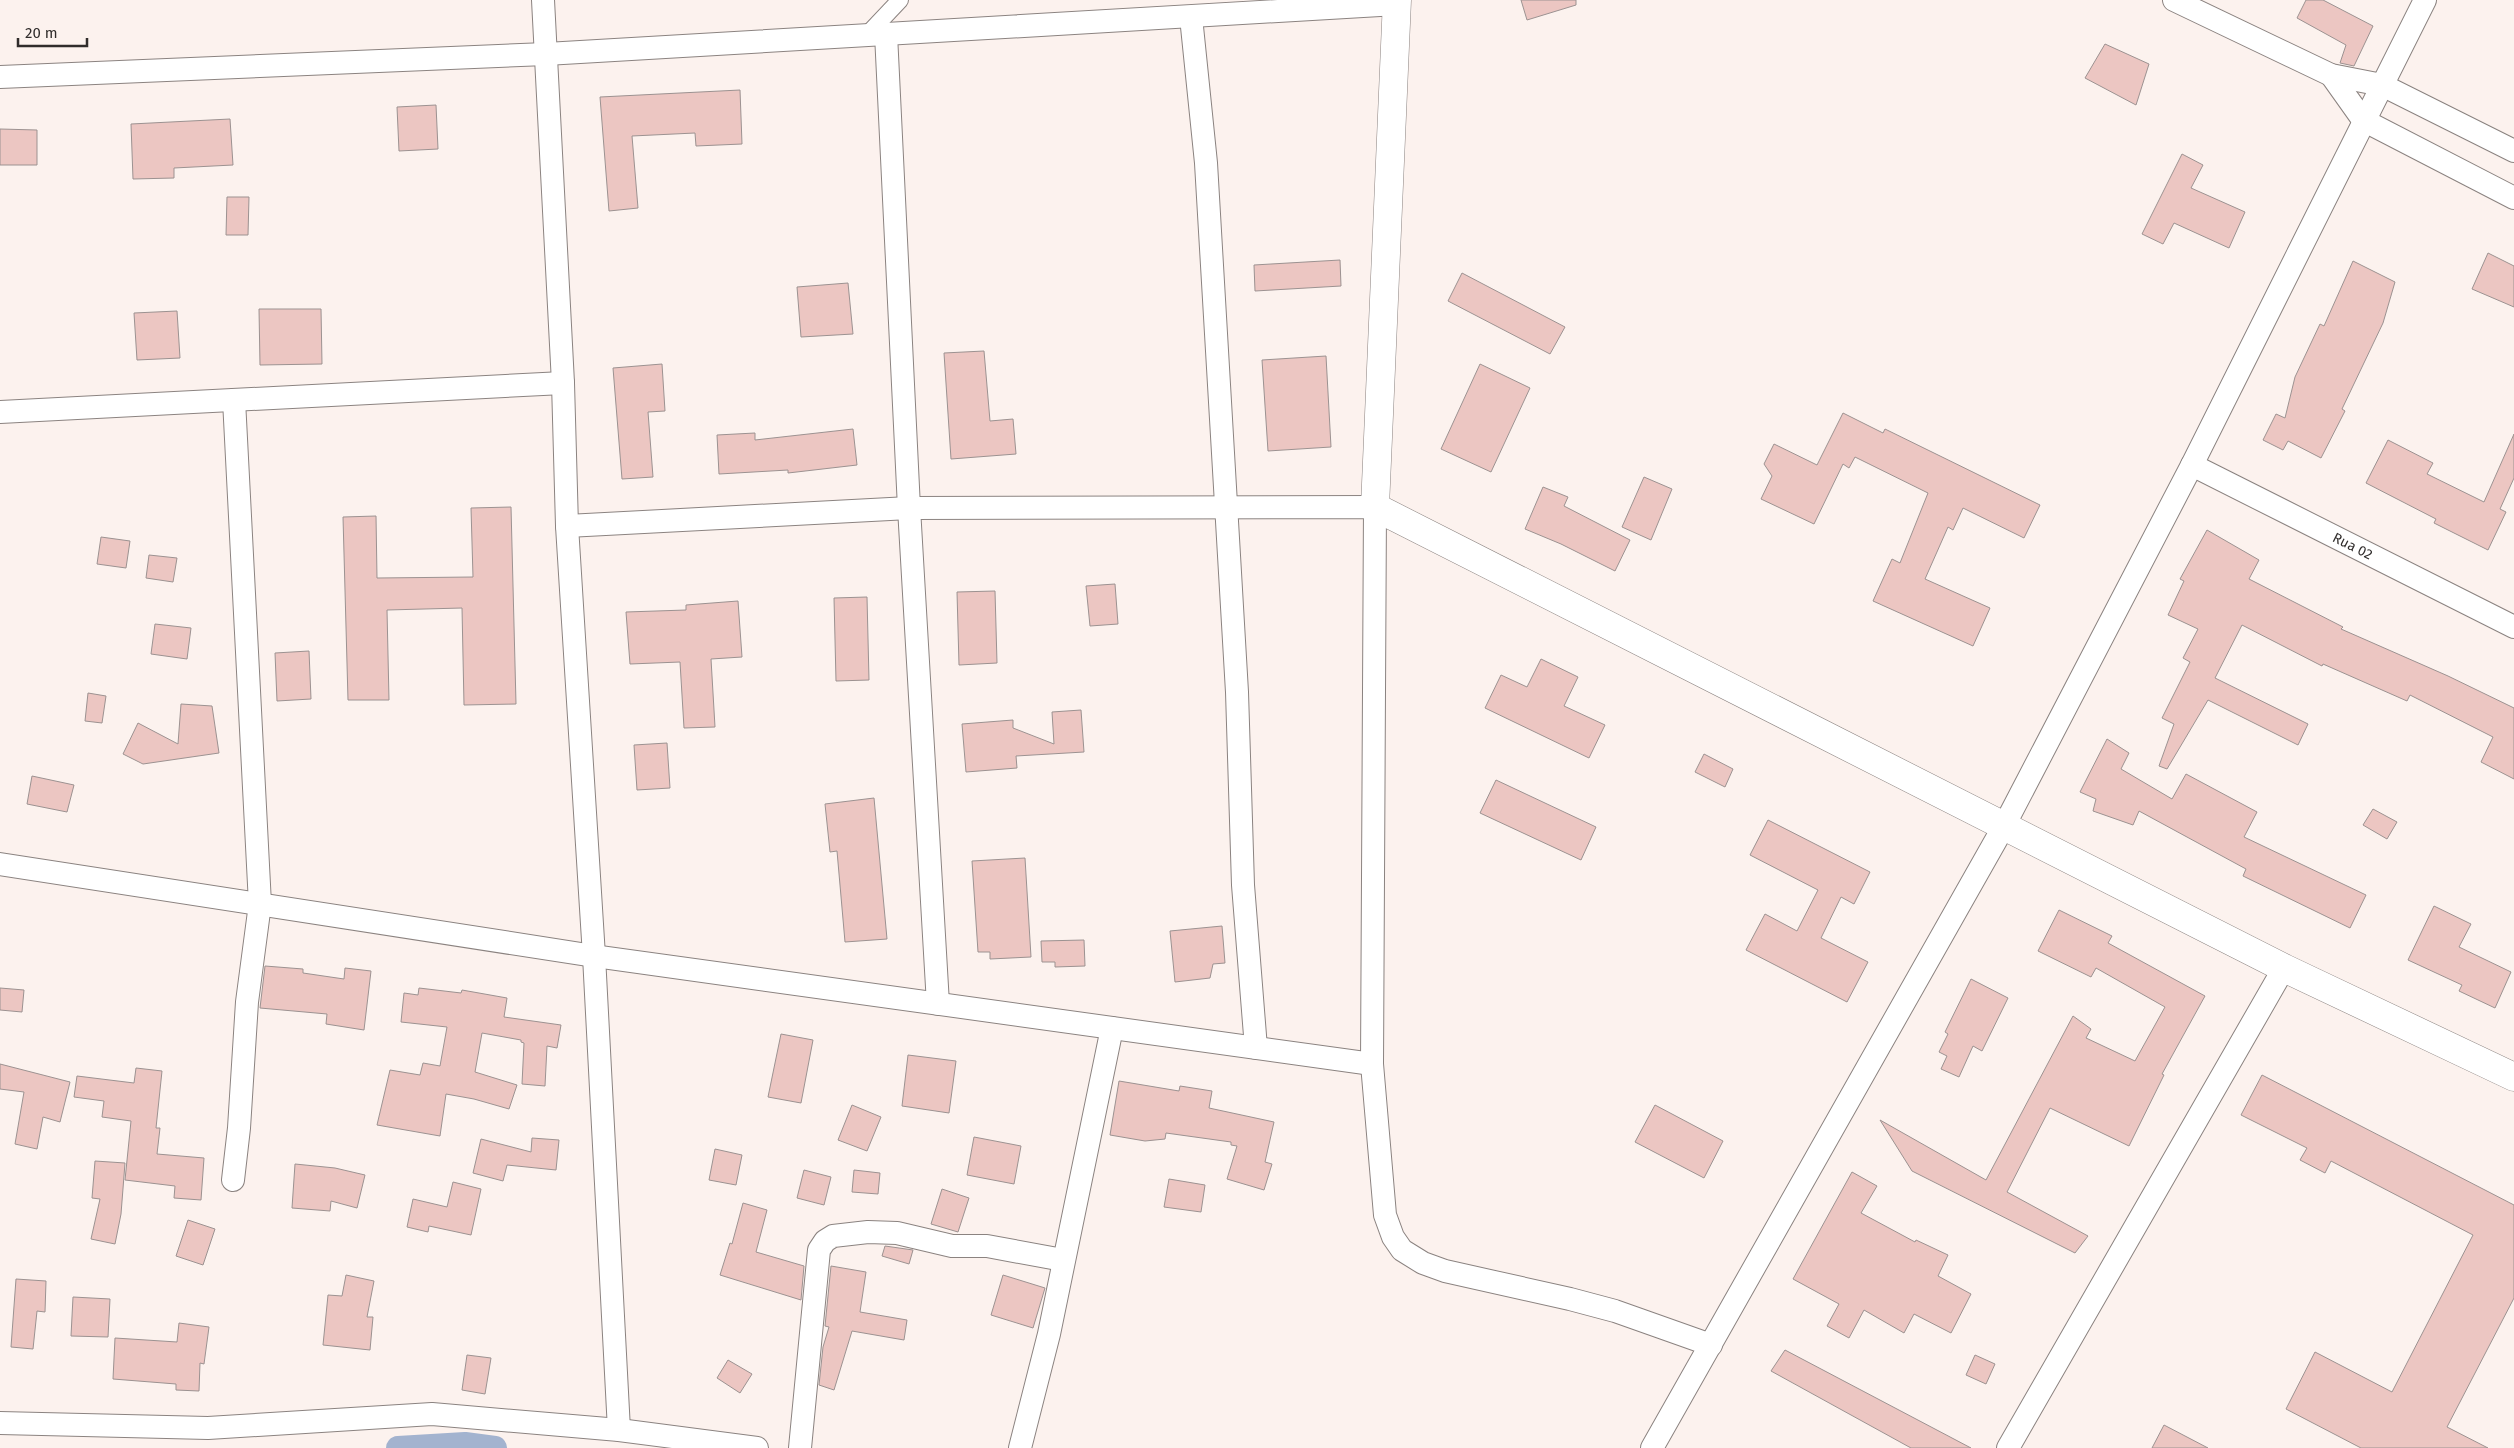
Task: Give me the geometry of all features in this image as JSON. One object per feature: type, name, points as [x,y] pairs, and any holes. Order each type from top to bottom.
[{"type":"street","points":[[543,0],[563,383],[567,526],[594,956],[619,1430]]},
{"type":"street","points":[[900,0],[876,35],[909,508],[938,1004]]},
{"type":"street","points":[[2174,0],[2331,75],[2382,85],[2514,152]]},
{"type":"street","points":[[1652,1448],[2004,826],[2192,465],[2363,120],[2425,0]]},
{"type":"street","points":[[0,77],[546,54],[1191,17],[1397,2],[1375,507],[1372,1064],[1385,1214],[1393,1237],[1402,1250],[1423,1263],[1445,1272],[1570,1299],[1614,1311],[1711,1345]]},
{"type":"street","points":[[1191,17],[1206,163],[1237,692],[1243,885],[1256,1048]]},
{"type":"street","points":[[2331,75],[2363,120],[2514,198]]},
{"type":"street","points":[[0,412],[563,383]]},
{"type":"street","points":[[233,1180],[239,1128],[246,1002],[260,904],[234,400]]},
{"type":"street","name":"Rua 02","points":[[2192,465],[2514,627]]},
{"type":"street","points":[[567,526],[909,508],[1375,507],[2284,968],[2514,1077]]},
{"type":"street","points":[[0,864],[594,956],[1372,1064]]},
{"type":"street","points":[[2008,1448],[2284,968]]},
{"type":"street","points":[[1020,1448],[1049,1334],[1112,1028]]},
{"type":"street","points":[[800,1448],[819,1250],[824,1241],[833,1236],[868,1232],[897,1233],[952,1246],[987,1246],[1063,1260]]},
{"type":"street","points":[[0,1423],[208,1428],[432,1414],[619,1430],[757,1448]]},
{"type":"building","points":[[1521,0],[1576,0],[1576,5],[1527,20]]},
{"type":"building","points":[[2306,0],[2323,0],[2373,26],[2354,66],[2340,63],[2346,45],[2297,18]]},
{"type":"building","points":[[2105,44],[2149,64],[2136,105],[2085,78]]},
{"type":"building","points":[[740,90],[742,144],[696,146],[695,133],[632,136],[638,208],[609,211],[600,97]]},
{"type":"building","points":[[436,105],[438,149],[399,151],[397,107]]},
{"type":"building","points":[[230,119],[233,165],[174,168],[174,178],[133,179],[131,124]]},
{"type":"building","points":[[0,129],[37,130],[37,165],[0,165]]},
{"type":"building","points":[[2182,154],[2203,165],[2191,188],[2245,212],[2229,248],[2174,223],[2163,244],[2142,234]]},
{"type":"building","points":[[227,197],[249,197],[248,235],[226,235]]},
{"type":"building","points":[[2488,253],[2514,266],[2514,307],[2472,289]]},
{"type":"building","points":[[1340,260],[1341,286],[1255,291],[1254,265]]},
{"type":"building","points":[[2353,261],[2395,282],[2383,323],[2342,409],[2345,411],[2321,458],[2288,441],[2283,450],[2263,440],[2276,414],[2285,418],[2295,377],[2320,324],[2324,326]]},
{"type":"building","points":[[1462,273],[1565,327],[1550,354],[1448,301]]},
{"type":"building","points":[[848,283],[853,334],[801,337],[797,287]]},
{"type":"building","points":[[259,309],[321,309],[322,364],[260,365]]},
{"type":"building","points":[[177,311],[180,358],[137,360],[134,313]]},
{"type":"building","points":[[984,351],[990,421],[1013,419],[1016,454],[951,459],[944,353]]},
{"type":"building","points":[[1326,356],[1331,447],[1268,451],[1262,360]]},
{"type":"building","points":[[662,364],[665,411],[648,412],[653,477],[622,479],[613,368]]},
{"type":"building","points":[[1480,364],[1530,388],[1491,472],[1441,449]]},
{"type":"building","points":[[1843,413],[1883,433],[1885,429],[2040,505],[2024,538],[1963,508],[1953,530],[1948,527],[1925,579],[1990,608],[1973,646],[1873,601],[1892,559],[1900,563],[1928,493],[1855,457],[1849,468],[1843,464],[1814,524],[1761,499],[1772,476],[1764,464],[1774,444],[1817,465]]},
{"type":"building","points":[[853,429],[857,465],[788,473],[788,470],[719,474],[717,435],[755,433],[755,440]]},
{"type":"building","points":[[2514,434],[2514,478],[2500,509],[2506,512],[2488,550],[2434,523],[2436,519],[2366,483],[2388,440],[2433,463],[2427,474],[2484,502]]},
{"type":"building","points":[[1644,477],[1672,489],[1651,540],[1622,527]]},
{"type":"building","points":[[1543,487],[1568,497],[1564,506],[1630,540],[1615,571],[1561,544],[1525,529]]},
{"type":"building","points":[[511,507],[516,704],[464,705],[462,608],[387,610],[389,700],[348,700],[343,517],[376,516],[377,578],[473,577],[471,508]]},
{"type":"building","points":[[2207,530],[2259,560],[2249,579],[2343,627],[2341,629],[2448,676],[2514,708],[2514,779],[2481,762],[2493,737],[2410,695],[2407,701],[2323,664],[2322,666],[2242,625],[2215,678],[2308,724],[2298,745],[2208,700],[2167,769],[2159,766],[2174,724],[2162,718],[2190,662],[2183,658],[2198,629],[2168,615],[2184,581],[2180,579]]},
{"type":"building","points":[[101,537],[130,541],[126,568],[97,564]]},
{"type":"building","points":[[149,555],[177,558],[173,582],[146,578]]},
{"type":"building","points":[[1115,584],[1118,624],[1090,626],[1086,586]]},
{"type":"building","points":[[995,591],[997,663],[959,665],[957,592]]},
{"type":"building","points":[[867,597],[869,680],[836,681],[834,598]]},
{"type":"building","points":[[738,601],[742,657],[711,659],[715,727],[684,728],[680,662],[630,664],[626,612],[686,610],[686,605]]},
{"type":"building","points":[[155,624],[191,628],[187,659],[151,654]]},
{"type":"building","points":[[309,651],[311,699],[277,701],[275,653]]},
{"type":"building","points":[[1541,659],[1578,677],[1564,706],[1605,725],[1589,758],[1485,708],[1501,675],[1527,687]]},
{"type":"building","points":[[88,693],[106,696],[102,723],[85,721]]},
{"type":"building","points":[[181,704],[212,706],[219,753],[143,764],[123,754],[138,723],[178,744]]},
{"type":"building","points":[[1081,710],[1084,752],[1016,756],[1017,768],[966,772],[962,724],[1013,720],[1013,728],[1054,744],[1052,712]]},
{"type":"building","points":[[2107,739],[2129,753],[2121,769],[2172,799],[2186,774],[2257,812],[2244,837],[2366,895],[2350,928],[2243,876],[2246,869],[2139,811],[2133,825],[2093,811],[2096,799],[2080,792]]},
{"type":"building","points":[[667,743],[670,788],[637,790],[634,745]]},
{"type":"building","points":[[1704,754],[1733,769],[1725,787],[1695,772]]},
{"type":"building","points":[[32,776],[74,785],[67,812],[27,804]]},
{"type":"building","points":[[1496,780],[1596,827],[1581,860],[1480,813]]},
{"type":"building","points":[[874,798],[887,939],[845,942],[837,851],[830,852],[825,804]]},
{"type":"building","points":[[2373,809],[2397,822],[2387,839],[2363,825]]},
{"type":"building","points":[[1768,820],[1870,872],[1854,904],[1841,897],[1821,938],[1868,962],[1847,1002],[1746,950],[1765,914],[1797,931],[1818,890],[1750,855]]},
{"type":"building","points":[[1025,858],[1031,957],[990,959],[990,952],[978,952],[972,861]]},
{"type":"building","points":[[2434,906],[2471,924],[2459,947],[2511,972],[2495,1008],[2459,991],[2462,985],[2408,960]]},
{"type":"building","points":[[2059,910],[2112,936],[2108,943],[2205,996],[2162,1074],[2164,1075],[2129,1146],[2050,1108],[2007,1192],[2088,1236],[2075,1253],[1912,1171],[1880,1120],[1986,1180],[2073,1016],[2091,1029],[2086,1038],[2135,1061],[2165,1007],[2096,968],[2091,977],[2038,951]]},
{"type":"building","points":[[1222,926],[1225,963],[1213,964],[1210,978],[1175,982],[1170,931]]},
{"type":"building","points":[[1084,940],[1085,966],[1055,967],[1055,962],[1042,962],[1041,941]]},
{"type":"building","points":[[265,966],[303,969],[303,973],[344,979],[345,968],[371,971],[364,1030],[326,1024],[327,1014],[260,1008]]},
{"type":"building","points":[[1971,979],[2008,998],[1982,1051],[1973,1046],[1959,1077],[1941,1069],[1947,1056],[1939,1052],[1948,1034],[1945,1032]]},
{"type":"building","points":[[0,988],[24,990],[22,1012],[0,1010]]},
{"type":"building","points":[[419,988],[461,993],[462,990],[507,998],[504,1017],[561,1025],[557,1048],[547,1046],[545,1086],[522,1084],[524,1043],[521,1040],[482,1033],[475,1072],[517,1085],[509,1109],[474,1099],[446,1094],[440,1136],[377,1125],[390,1070],[420,1075],[423,1063],[440,1066],[447,1027],[401,1022],[404,993],[418,995]]},
{"type":"building","points":[[781,1034],[813,1040],[801,1103],[768,1097]]},
{"type":"building","points":[[908,1055],[956,1061],[949,1113],[902,1106]]},
{"type":"building","points":[[0,1064],[70,1082],[60,1122],[43,1117],[37,1149],[15,1144],[24,1092],[0,1089]]},
{"type":"building","points":[[136,1068],[162,1071],[156,1128],[160,1128],[157,1154],[204,1158],[201,1200],[174,1198],[175,1186],[125,1180],[131,1121],[102,1117],[104,1101],[74,1097],[77,1076],[134,1083]]},
{"type":"building","points":[[2262,1075],[2514,1205],[2514,1298],[2447,1427],[2488,1448],[2361,1448],[2286,1409],[2315,1352],[2392,1392],[2473,1235],[2331,1161],[2325,1173],[2300,1160],[2307,1148],[2241,1115]]},
{"type":"building","points":[[1119,1081],[1179,1091],[1180,1086],[1212,1091],[1209,1108],[1274,1122],[1265,1162],[1272,1164],[1264,1190],[1227,1179],[1237,1146],[1231,1145],[1231,1142],[1166,1133],[1165,1139],[1145,1141],[1110,1135]]},
{"type":"building","points":[[852,1105],[881,1117],[867,1151],[838,1140]]},
{"type":"building","points":[[1655,1105],[1723,1141],[1704,1178],[1635,1142]]},
{"type":"building","points":[[974,1137],[1021,1146],[1014,1184],[967,1175]]},
{"type":"building","points":[[532,1138],[559,1140],[556,1170],[507,1165],[503,1181],[473,1173],[481,1139],[531,1152]]},
{"type":"building","points":[[715,1149],[742,1155],[736,1185],[709,1180]]},
{"type":"building","points":[[95,1161],[125,1163],[121,1214],[115,1244],[91,1239],[100,1199],[92,1198]]},
{"type":"building","points":[[295,1164],[335,1168],[365,1175],[357,1208],[331,1201],[330,1211],[292,1208]]},
{"type":"building","points":[[804,1170],[831,1177],[824,1205],[797,1198]]},
{"type":"building","points":[[854,1170],[880,1173],[878,1194],[852,1192]]},
{"type":"building","points":[[1852,1172],[1877,1186],[1861,1213],[1915,1242],[1916,1240],[1948,1255],[1938,1276],[1971,1294],[1951,1333],[1914,1314],[1904,1333],[1864,1310],[1849,1338],[1827,1326],[1839,1304],[1793,1279]]},
{"type":"building","points":[[1169,1179],[1205,1185],[1201,1212],[1164,1207]]},
{"type":"building","points":[[453,1182],[481,1189],[471,1235],[429,1226],[428,1232],[407,1227],[413,1199],[447,1207]]},
{"type":"building","points":[[942,1189],[969,1198],[958,1232],[931,1224]]},
{"type":"building","points":[[743,1203],[767,1210],[756,1252],[804,1266],[801,1300],[720,1275],[730,1243],[732,1244]]},
{"type":"building","points":[[188,1220],[215,1229],[203,1265],[176,1256]]},
{"type":"building","points":[[885,1246],[913,1250],[909,1264],[882,1256]]},
{"type":"building","points":[[831,1266],[866,1272],[860,1312],[907,1320],[904,1340],[852,1331],[834,1390],[819,1385],[823,1347],[829,1327],[825,1326]]},
{"type":"building","points":[[346,1275],[374,1281],[367,1317],[373,1317],[370,1350],[323,1345],[328,1295],[342,1296]]},
{"type":"building","points":[[1003,1275],[1045,1288],[1033,1328],[991,1315]]},
{"type":"building","points":[[16,1279],[46,1281],[45,1312],[37,1311],[33,1349],[11,1347]]},
{"type":"building","points":[[73,1297],[110,1299],[108,1337],[71,1336]]},
{"type":"building","points":[[179,1323],[209,1327],[204,1364],[200,1363],[199,1391],[176,1390],[176,1384],[113,1379],[115,1338],[177,1342]]},
{"type":"building","points":[[1785,1350],[1971,1448],[1911,1448],[1771,1371]]},
{"type":"building","points":[[467,1355],[491,1358],[485,1394],[462,1390]]},
{"type":"building","points":[[1975,1355],[1995,1364],[1986,1384],[1966,1375]]},
{"type":"building","points":[[728,1360],[752,1374],[740,1393],[717,1378]]},
{"type":"building","points":[[2164,1425],[2208,1448],[2152,1448]]},
{"type":"waterway","points":[[398,1448],[465,1444],[495,1448]]}]
